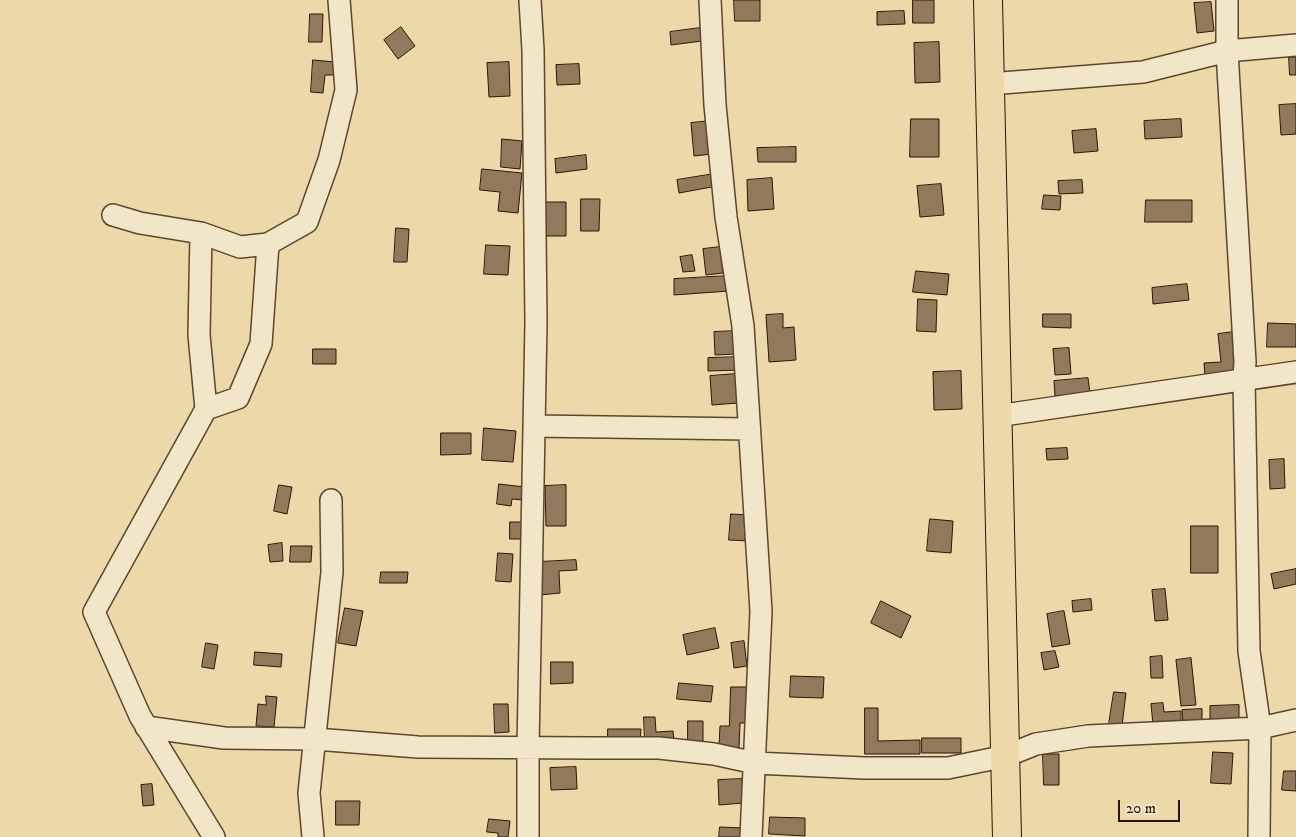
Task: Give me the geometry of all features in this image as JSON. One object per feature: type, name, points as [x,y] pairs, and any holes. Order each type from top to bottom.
[{"type":"highway","points":[[988,0],[1007,837]]},
{"type":"street","points":[[113,215],[140,223],[201,233],[240,247],[268,244],[307,222],[329,160],[346,90],[339,0]]},
{"type":"street","points":[[528,837],[536,322],[533,50],[530,0]]},
{"type":"street","points":[[710,0],[715,105],[726,217],[743,326],[761,611],[751,837]]},
{"type":"street","points":[[1227,0],[1227,51],[1245,353],[1249,651],[1260,728],[1259,837]]},
{"type":"street","points":[[989,84],[1143,72],[1227,51],[1296,45]]},
{"type":"street","points":[[201,233],[199,335],[206,410],[94,612],[140,716],[214,837]]},
{"type":"street","points":[[206,410],[238,398],[261,344],[268,244]]},
{"type":"street","points":[[998,416],[1296,372]]},
{"type":"street","points":[[534,426],[749,428]]},
{"type":"street","points":[[313,837],[309,792],[332,572],[331,500]]},
{"type":"street","points":[[146,727],[224,738],[315,739],[418,747],[659,748],[714,754],[755,763],[864,768],[948,768],[1006,756],[1036,744],[1088,736],[1260,728],[1296,720]]},
{"type":"building","points":[[734,0],[760,0],[760,21],[735,21]]},
{"type":"building","points":[[913,0],[934,0],[934,23],[913,23]]},
{"type":"building","points":[[1211,2],[1214,31],[1197,33],[1194,3]]},
{"type":"building","points":[[904,11],[905,24],[877,25],[877,12]]},
{"type":"building","points":[[310,14],[323,14],[322,42],[309,42]]},
{"type":"building","points":[[401,27],[415,46],[398,59],[384,40]]},
{"type":"building","points":[[700,28],[702,41],[671,45],[670,32]]},
{"type":"building","points":[[939,42],[940,82],[915,83],[914,43]]},
{"type":"building","points":[[1289,57],[1296,57],[1296,75],[1290,75]]},
{"type":"building","points":[[313,60],[335,62],[334,75],[325,75],[323,93],[311,92]]},
{"type":"building","points":[[509,62],[510,96],[489,97],[487,63]]},
{"type":"building","points":[[579,64],[580,84],[557,85],[556,65]]},
{"type":"building","points":[[1296,104],[1296,134],[1281,135],[1279,105]]},
{"type":"building","points":[[911,119],[939,119],[939,157],[910,157]]},
{"type":"building","points":[[1181,119],[1182,137],[1145,139],[1144,121]]},
{"type":"building","points":[[710,121],[712,154],[694,156],[691,123]]},
{"type":"building","points":[[1096,129],[1098,151],[1074,153],[1072,131]]},
{"type":"building","points":[[502,139],[522,141],[520,169],[501,167]]},
{"type":"building","points":[[796,147],[796,162],[758,162],[757,148]]},
{"type":"building","points":[[586,155],[587,169],[556,173],[555,159]]},
{"type":"building","points":[[482,169],[522,173],[518,213],[498,211],[500,192],[480,190]]},
{"type":"building","points":[[714,174],[717,186],[679,193],[677,180]]},
{"type":"building","points":[[772,178],[774,209],[748,211],[747,180]]},
{"type":"building","points":[[1082,180],[1083,193],[1059,194],[1058,181]]},
{"type":"building","points":[[941,184],[944,215],[920,217],[917,186]]},
{"type":"building","points":[[1044,195],[1061,196],[1060,210],[1042,209]]},
{"type":"building","points":[[581,199],[600,199],[599,231],[581,231]]},
{"type":"building","points":[[1146,200],[1192,200],[1192,222],[1145,222]]},
{"type":"building","points":[[542,202],[566,202],[566,236],[543,236]]},
{"type":"building","points":[[396,228],[409,229],[407,262],[394,262]]},
{"type":"building","points":[[486,245],[510,246],[508,275],[484,274]]},
{"type":"building","points":[[720,247],[723,273],[706,275],[703,249]]},
{"type":"building","points":[[692,255],[695,271],[683,272],[680,257]]},
{"type":"building","points":[[916,271],[949,274],[947,295],[913,292]]},
{"type":"building","points":[[728,276],[729,291],[674,295],[674,279]]},
{"type":"building","points":[[1187,284],[1189,300],[1153,304],[1152,288]]},
{"type":"building","points":[[918,299],[937,300],[936,332],[917,331]]},
{"type":"building","points":[[783,314],[783,328],[794,327],[796,360],[769,362],[766,315]]},
{"type":"building","points":[[1043,314],[1071,314],[1071,328],[1043,327]]},
{"type":"building","points":[[1268,323],[1296,324],[1296,347],[1267,347]]},
{"type":"building","points":[[735,331],[736,354],[715,355],[714,332]]},
{"type":"building","points":[[1234,332],[1238,374],[1205,377],[1204,363],[1221,362],[1218,334]]},
{"type":"building","points":[[1069,348],[1071,374],[1055,375],[1053,349]]},
{"type":"building","points":[[313,349],[336,349],[336,364],[313,364]]},
{"type":"building","points":[[740,357],[740,370],[708,371],[708,358]]},
{"type":"building","points":[[961,371],[962,409],[934,410],[933,372]]},
{"type":"building","points":[[736,374],[738,403],[712,405],[710,376]]},
{"type":"building","points":[[1088,378],[1090,393],[1055,396],[1054,381]]},
{"type":"building","points":[[484,428],[516,431],[513,462],[482,460]]},
{"type":"building","points":[[441,433],[471,433],[471,454],[441,455]]},
{"type":"building","points":[[1067,448],[1068,459],[1047,460],[1046,449]]},
{"type":"building","points":[[1284,459],[1285,488],[1270,489],[1269,460]]},
{"type":"building","points":[[499,484],[525,487],[523,500],[512,499],[511,506],[497,504]]},
{"type":"building","points":[[279,485],[292,487],[287,514],[274,511]]},
{"type":"building","points":[[566,485],[566,526],[546,526],[545,486]]},
{"type":"building","points":[[731,514],[750,515],[749,541],[729,540]]},
{"type":"building","points":[[930,519],[953,521],[951,553],[927,551]]},
{"type":"building","points":[[510,522],[522,522],[522,539],[510,539]]},
{"type":"building","points":[[1191,526],[1218,526],[1218,573],[1191,573]]},
{"type":"building","points":[[282,543],[283,561],[270,562],[268,545]]},
{"type":"building","points":[[291,546],[312,546],[311,562],[290,562]]},
{"type":"building","points":[[498,553],[513,554],[511,582],[496,581]]},
{"type":"building","points":[[576,560],[577,570],[559,571],[560,593],[540,595],[539,562]]},
{"type":"building","points":[[1296,569],[1296,584],[1274,589],[1271,574]]},
{"type":"building","points":[[381,572],[408,572],[407,583],[380,583]]},
{"type":"building","points":[[1165,589],[1168,620],[1155,621],[1152,590]]},
{"type":"building","points":[[1091,599],[1092,610],[1073,612],[1072,601]]},
{"type":"building","points":[[881,601],[911,616],[901,638],[871,623]]},
{"type":"building","points":[[345,608],[363,611],[356,646],[338,643]]},
{"type":"building","points":[[1064,611],[1070,644],[1052,647],[1047,614]]},
{"type":"building","points":[[715,628],[719,648],[687,655],[683,635]]},
{"type":"building","points":[[744,641],[747,666],[734,668],[731,643]]},
{"type":"building","points":[[206,643],[218,645],[214,669],[202,667]]},
{"type":"building","points":[[1055,651],[1059,667],[1044,670],[1041,653]]},
{"type":"building","points":[[255,652],[282,654],[281,667],[254,665]]},
{"type":"building","points":[[1162,656],[1163,678],[1151,678],[1150,657]]},
{"type":"building","points":[[1191,658],[1196,705],[1181,706],[1176,660]]},
{"type":"building","points":[[551,662],[573,662],[573,683],[551,684]]},
{"type":"building","points":[[791,676],[824,677],[823,698],[790,697]]},
{"type":"building","points":[[679,683],[713,686],[711,702],[677,699]]},
{"type":"building","points":[[731,687],[753,687],[751,723],[740,723],[739,748],[719,747],[720,726],[729,726]]},
{"type":"building","points":[[1114,692],[1126,693],[1122,726],[1109,724]]},
{"type":"building","points":[[266,696],[277,697],[274,727],[256,726],[258,704],[266,705]]},
{"type":"building","points":[[1163,703],[1164,712],[1181,711],[1181,723],[1153,725],[1151,704]]},
{"type":"building","points":[[494,704],[508,704],[509,732],[495,733]]},
{"type":"building","points":[[1239,705],[1239,720],[1210,721],[1210,706]]},
{"type":"building","points":[[865,708],[878,708],[878,741],[920,740],[920,754],[865,754]]},
{"type":"building","points":[[1202,709],[1202,721],[1183,722],[1182,710]]},
{"type":"building","points":[[644,717],[655,717],[656,732],[673,731],[674,742],[645,744]]},
{"type":"building","points":[[688,721],[703,721],[703,744],[688,744]]},
{"type":"building","points":[[608,729],[641,729],[640,743],[608,743]]},
{"type":"building","points":[[922,738],[961,738],[961,753],[922,753]]},
{"type":"building","points":[[1213,752],[1233,753],[1231,784],[1211,783]]},
{"type":"building","points":[[1043,754],[1059,754],[1059,785],[1044,785]]},
{"type":"building","points":[[576,767],[577,789],[551,790],[550,768]]},
{"type":"building","points":[[1284,771],[1296,771],[1296,791],[1282,790]]},
{"type":"building","points":[[742,779],[743,803],[719,805],[718,780]]},
{"type":"building","points":[[152,784],[154,805],[143,806],[141,785]]},
{"type":"building","points":[[336,801],[360,801],[359,825],[336,825]]},
{"type":"building","points":[[770,817],[805,818],[805,836],[769,834]]},
{"type":"building","points":[[489,819],[510,821],[508,837],[498,837],[498,833],[487,832]]},
{"type":"building","points":[[720,827],[743,828],[742,837],[719,837]]}]
